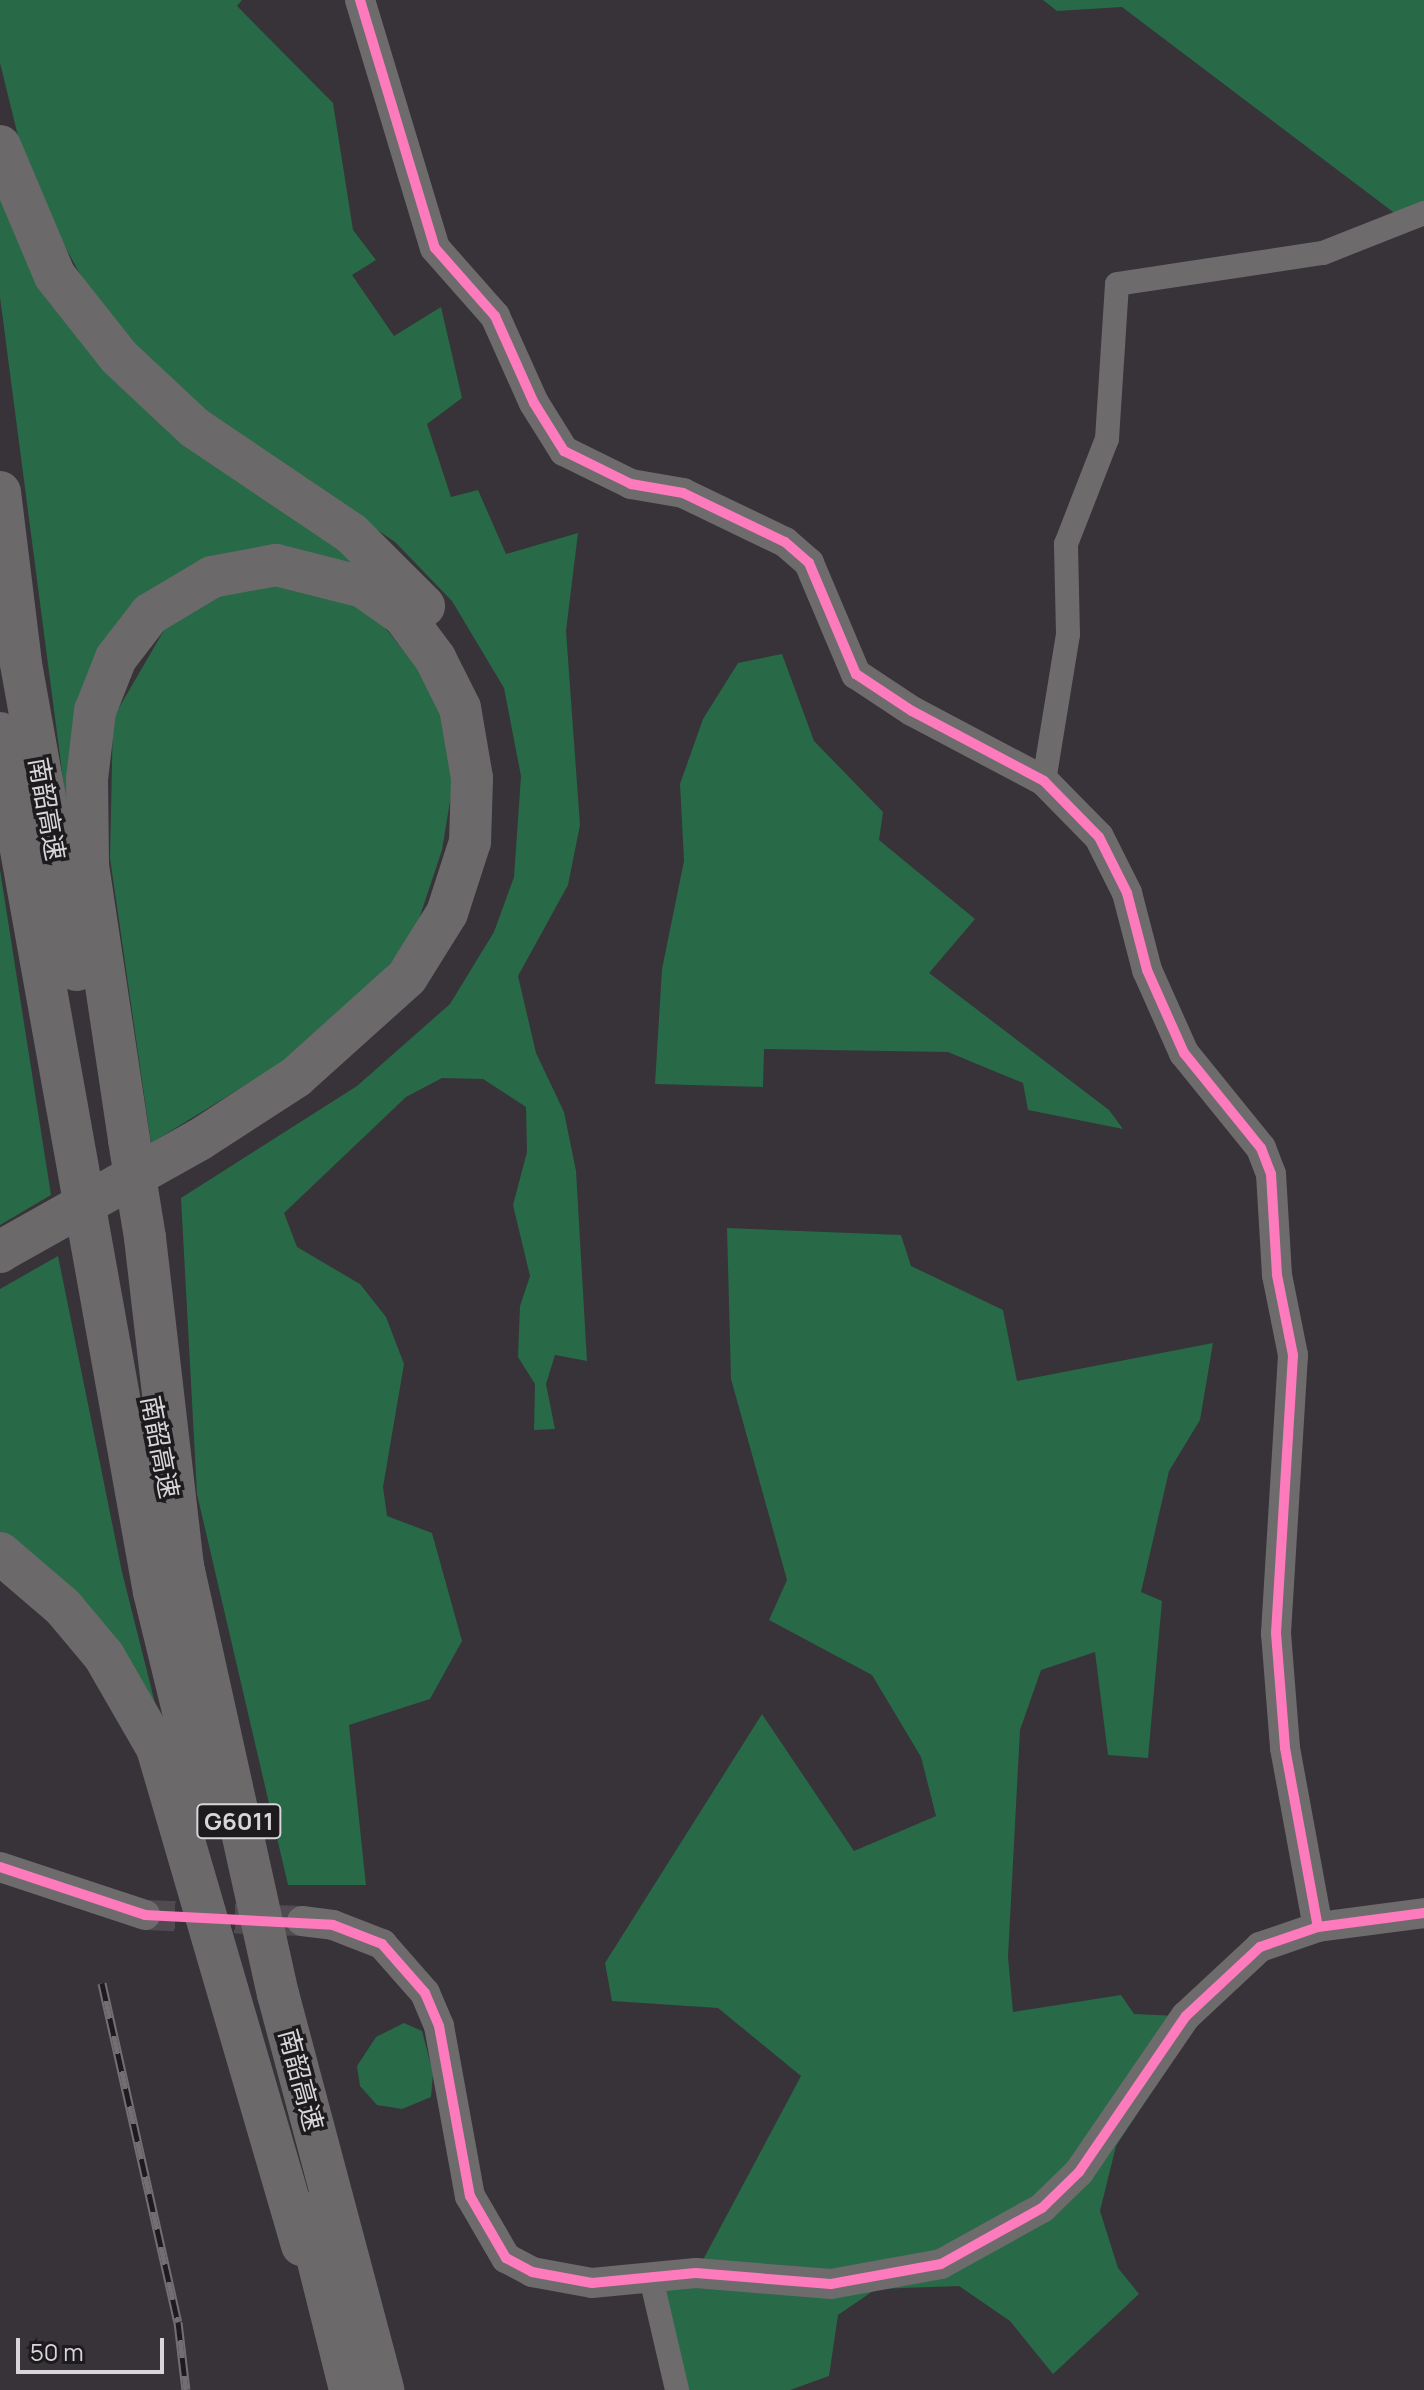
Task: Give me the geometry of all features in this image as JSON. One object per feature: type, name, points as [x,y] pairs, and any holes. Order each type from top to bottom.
[{"type":"highway","points":[[0,146],[55,276],[119,357],[195,428],[352,534],[433,614],[473,680],[493,747],[490,823],[471,902],[436,974],[391,1028],[264,1120],[0,1274]]},
{"type":"highway","name":"南韶高速","points":[[0,492],[21,664],[120,1248],[184,1577],[278,1994],[383,2390]]},
{"type":"highway","points":[[0,1252],[296,1077],[407,977],[447,913],[470,842],[472,778],[460,708],[435,658],[403,615],[363,587],[276,565],[212,577],[150,614],[116,658],[95,711],[87,779],[88,850],[105,1148],[120,1248]]},
{"type":"highway","name":"南韶高速","points":[[0,733],[105,1148]]},
{"type":"highway","name":"南韶高速","points":[[120,1248],[154,1592],[347,2390]]},
{"type":"highway","points":[[0,1553],[63,1607],[104,1656],[157,1748],[347,2390]]},
{"type":"street","points":[[360,0],[435,248],[495,316],[534,403],[564,451],[631,484],[683,493],[785,542],[809,563],[856,674],[912,711],[1044,781],[1099,837],[1127,893],[1147,970],[1184,1053],[1261,1148],[1271,1174],[1294,1406],[1280,1504],[1276,1633],[1285,1748],[1318,1927]]},
{"type":"street","points":[[1044,781],[1068,634],[1066,544],[1107,439],[1117,284],[1323,253],[1424,213]]},
{"type":"street","points":[[0,1867],[145,1915]]},
{"type":"street","points":[[302,1921],[333,1925],[382,1944],[425,1993],[439,2026],[470,2196],[506,2258],[560,2280],[651,2278],[696,2273],[831,2284],[941,2264],[980,2246],[1042,2208],[1079,2172],[1186,2016],[1227,1972],[1260,1947],[1318,1927],[1424,1913]]},
{"type":"street","points":[[651,2278],[677,2390]]},
{"type":"green space","points":[[0,0],[242,0],[237,6],[333,103],[353,230],[376,260],[352,275],[394,336],[441,307],[462,398],[427,424],[451,497],[478,490],[506,554],[578,533],[566,631],[580,825],[568,885],[518,976],[536,1053],[564,1112],[576,1171],[587,1361],[555,1355],[546,1384],[555,1429],[534,1430],[535,1384],[518,1357],[520,1306],[530,1276],[513,1205],[527,1152],[526,1107],[483,1079],[442,1078],[406,1097],[284,1213],[297,1247],[360,1284],[386,1317],[404,1364],[383,1487],[387,1516],[432,1533],[462,1641],[430,1699],[349,1725],[366,1885],[288,1885],[197,1494],[181,1198],[357,1086],[450,1004],[494,932],[514,877],[521,776],[504,688],[452,601],[395,542],[211,417],[130,344],[80,274],[40,201],[19,140],[0,63]]},
{"type":"green space","points":[[1043,0],[1424,0],[1424,213],[1405,221],[1122,7],[1057,11]]},
{"type":"green space","points":[[0,181],[46,279],[419,614],[309,552],[119,625],[74,863],[0,297]]},
{"type":"green space","points":[[261,583],[345,598],[379,620],[415,665],[442,710],[455,771],[442,850],[415,931],[359,1005],[293,1056],[151,1143],[110,858],[113,718],[170,620],[224,591]]},
{"type":"green space","points":[[782,654],[814,741],[883,812],[879,840],[975,919],[929,973],[1109,1110],[1123,1129],[1028,1110],[1023,1083],[948,1052],[764,1049],[763,1087],[655,1084],[662,969],[684,861],[680,784],[703,719],[738,663]]},
{"type":"green space","points":[[0,870],[51,1195],[0,1225]]},
{"type":"green space","points":[[727,1228],[901,1235],[911,1266],[1003,1310],[1017,1381],[1213,1343],[1200,1420],[1169,1471],[1141,1592],[1162,1601],[1148,1758],[1108,1755],[1095,1652],[1041,1670],[1020,1730],[1008,1957],[1013,2012],[1121,1995],[1134,2014],[1201,2017],[1116,2146],[1100,2211],[1118,2268],[1139,2294],[1053,2374],[1010,2321],[959,2286],[876,2289],[838,2315],[829,2376],[790,2390],[677,2390],[651,2278],[696,2273],[801,2076],[718,2008],[612,2001],[605,1963],[762,1714],[854,1851],[936,1816],[921,1757],[872,1675],[769,1620],[787,1580],[731,1379]]},
{"type":"green space","points":[[58,1256],[122,1572],[161,1727],[0,1535],[0,1289]]},
{"type":"green space","points":[[404,2023],[422,2031],[433,2073],[431,2097],[402,2109],[377,2105],[360,2086],[357,2066],[376,2037]]},
{"type":"tunnel","points":[[145,1915],[302,1921]]},
{"type":"railway","points":[[102,1983],[178,2322],[186,2390]]},
{"type":"cycle path","points":[[360,0],[435,248],[495,316],[534,403],[564,451],[631,484],[683,493],[785,542],[809,563],[856,674],[912,711],[1044,781],[1099,837],[1127,893],[1147,970],[1184,1053],[1261,1148],[1271,1174],[1277,1275],[1293,1355],[1276,1633],[1285,1748],[1318,1927]]},
{"type":"cycle path","points":[[0,1867],[145,1915],[333,1925],[382,1944],[425,1993],[439,2026],[470,2196],[506,2258],[532,2272],[592,2283],[696,2273],[831,2284],[941,2264],[1042,2208],[1079,2172],[1186,2016],[1260,1947],[1318,1927],[1424,1913]]}]
